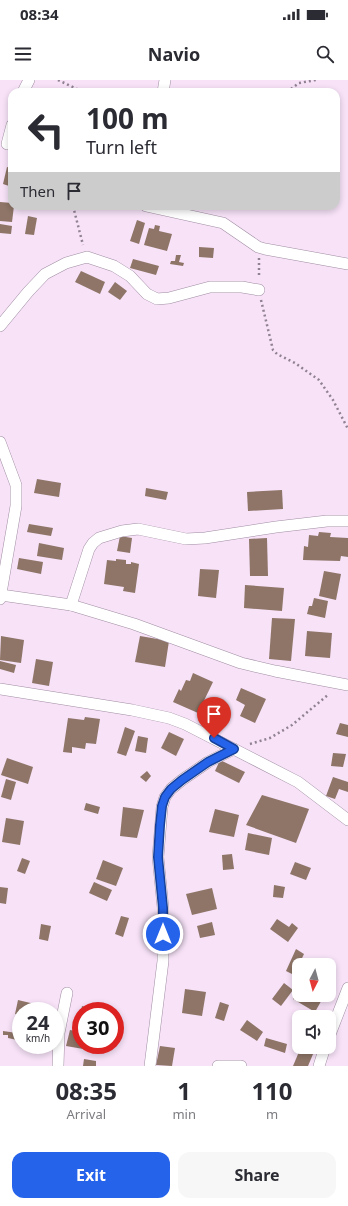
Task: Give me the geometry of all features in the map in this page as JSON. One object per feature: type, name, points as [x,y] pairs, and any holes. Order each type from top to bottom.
[{"type":"street","points":[[165,210],[223,222],[258,247],[275,252],[348,264]]},
{"type":"street","points":[[0,326],[45,274],[66,262],[87,257],[114,266],[130,276],[147,294],[157,299],[169,298],[210,287],[242,287],[259,290]]},
{"type":"street","points":[[0,442],[16,485],[16,506],[0,597],[70,605],[134,624],[241,663],[275,672],[343,684]]},
{"type":"street","points":[[70,605],[89,548],[99,538],[122,531],[138,529],[186,539],[205,538],[320,522],[348,521]]},
{"type":"street","points":[[0,689],[132,710],[185,724],[298,782],[348,820]]},
{"type":"street","points":[[150,1066],[163,961],[163,908],[158,857],[162,806],[165,797],[171,789],[182,780],[208,762],[234,749]]},
{"type":"street","points":[[336,1019],[348,988]]},
{"type":"street","points":[[58,1066],[59,1033],[67,993]]},
{"type":"street","points":[[318,1066],[322,1054]]},
{"type":"street","points":[[218,1066],[241,1066]]},
{"type":"path","points":[[58,80],[75,88]]},
{"type":"path","points":[[296,80],[299,83]]},
{"type":"path","points":[[292,88],[299,83],[316,80]]},
{"type":"path","points":[[74,210],[87,257]]},
{"type":"path","points":[[258,247],[259,290],[273,350],[319,380],[333,400],[348,429]]},
{"type":"path","points":[[234,749],[270,738],[292,725],[343,684]]},
{"type":"building","points":[[7,167],[8,167],[8,186],[3,184]]},
{"type":"building","points":[[0,202],[8,203],[8,210],[14,210],[12,222],[0,221]]},
{"type":"building","points":[[28,216],[37,218],[34,235],[25,234]]},
{"type":"building","points":[[137,220],[145,223],[139,244],[130,241]]},
{"type":"building","points":[[0,224],[12,226],[11,234],[0,233]]},
{"type":"building","points":[[155,225],[160,226],[159,231],[172,234],[167,251],[144,245],[149,228],[154,229]]},
{"type":"building","points":[[199,247],[214,248],[213,258],[199,257]]},
{"type":"building","points":[[176,255],[181,255],[179,262],[184,263],[183,266],[170,264],[171,261],[175,261]]},
{"type":"building","points":[[133,259],[159,266],[156,275],[130,268]]},
{"type":"building","points":[[81,271],[105,282],[100,294],[75,282]]},
{"type":"building","points":[[115,282],[127,291],[120,300],[108,292]]},
{"type":"building","points":[[37,479],[61,483],[59,497],[34,493]]},
{"type":"building","points":[[146,488],[168,492],[166,500],[145,496]]},
{"type":"building","points":[[282,490],[283,509],[248,511],[247,492]]},
{"type":"building","points":[[29,524],[53,528],[51,536],[27,532]]},
{"type":"building","points":[[319,532],[331,533],[330,537],[348,538],[348,557],[341,556],[340,561],[303,560],[304,546],[308,547],[309,535],[318,536]]},
{"type":"building","points":[[120,536],[132,538],[130,553],[117,551]]},
{"type":"building","points":[[267,538],[268,576],[250,576],[249,539]]},
{"type":"building","points":[[39,543],[64,548],[62,560],[37,556]]},
{"type":"building","points":[[19,558],[43,562],[41,574],[17,569]]},
{"type":"building","points":[[116,559],[126,560],[126,564],[131,564],[131,562],[139,564],[135,593],[123,591],[124,587],[104,584],[107,560],[116,561]]},
{"type":"building","points":[[200,569],[219,570],[216,598],[198,596]]},
{"type":"building","points":[[324,571],[341,574],[336,600],[319,596]]},
{"type":"building","points":[[245,585],[284,588],[282,611],[244,608]]},
{"type":"building","points":[[314,598],[328,601],[325,618],[307,614],[309,606],[312,606]]},
{"type":"building","points":[[272,618],[295,619],[291,661],[269,659]]},
{"type":"building","points":[[307,631],[332,633],[330,658],[305,656]]},
{"type":"building","points":[[1,636],[24,640],[21,663],[0,660]]},
{"type":"building","points":[[140,636],[169,641],[165,667],[135,662]]},
{"type":"building","points":[[36,659],[53,662],[49,686],[32,683]]},
{"type":"building","points":[[0,661],[16,665],[14,673],[0,669]]},
{"type":"building","points":[[193,673],[213,682],[198,713],[173,702],[179,689],[181,691],[186,680],[190,681]]},
{"type":"building","points":[[241,688],[266,699],[255,723],[240,716],[245,705],[236,700]]},
{"type":"building","points":[[85,717],[100,719],[96,744],[86,743],[85,749],[72,747],[72,753],[63,752],[68,718],[84,720]]},
{"type":"building","points":[[340,723],[348,725],[348,737],[336,734]]},
{"type":"building","points":[[125,727],[135,731],[126,756],[117,753]]},
{"type":"building","points":[[169,732],[184,739],[176,756],[161,748]]},
{"type":"building","points":[[138,736],[148,738],[146,753],[135,751]]},
{"type":"building","points":[[333,753],[346,754],[343,767],[331,766]]},
{"type":"building","points":[[7,758],[33,767],[28,784],[1,775]]},
{"type":"building","points":[[220,760],[245,772],[239,783],[215,771]]},
{"type":"building","points":[[147,771],[151,776],[146,782],[140,777]]},
{"type":"building","points":[[333,777],[348,782],[348,792],[339,789],[335,799],[326,796]]},
{"type":"building","points":[[6,779],[16,782],[11,800],[1,797]]},
{"type":"building","points":[[262,795],[309,809],[296,843],[246,825]]},
{"type":"building","points":[[86,803],[100,807],[98,814],[84,810]]},
{"type":"building","points":[[123,807],[144,810],[137,838],[120,836]]},
{"type":"building","points":[[215,809],[239,815],[234,837],[209,832]]},
{"type":"building","points":[[6,818],[24,821],[20,845],[2,842]]},
{"type":"building","points":[[248,833],[272,838],[269,855],[245,850]]},
{"type":"building","points":[[232,854],[234,869],[223,870],[222,855]]},
{"type":"building","points":[[22,858],[30,861],[25,874],[17,871]]},
{"type":"building","points":[[103,860],[123,868],[116,886],[96,879]]},
{"type":"building","points":[[295,862],[311,868],[306,880],[290,874]]},
{"type":"building","points":[[94,882],[112,890],[107,901],[89,893]]},
{"type":"building","points":[[274,885],[285,887],[283,898],[273,897]]},
{"type":"building","points":[[0,887],[8,888],[6,904],[0,903]]},
{"type":"building","points":[[212,888],[217,909],[192,915],[186,894]]},
{"type":"building","points":[[121,916],[129,918],[123,937],[115,934]]},
{"type":"building","points":[[277,919],[289,927],[292,923],[298,928],[288,942],[270,929]]},
{"type":"building","points":[[212,922],[215,935],[200,938],[197,926]]},
{"type":"building","points":[[41,924],[51,926],[48,941],[39,939]]},
{"type":"building","points":[[296,949],[304,954],[302,958],[292,958],[292,974],[286,971]]},
{"type":"building","points":[[284,983],[292,989],[281,1006],[272,999]]},
{"type":"building","points":[[185,989],[206,992],[202,1016],[182,1013]]},
{"type":"building","points":[[220,1002],[229,1005],[224,1021],[215,1018]]},
{"type":"building","points":[[298,1002],[321,1002],[316,1010],[312,1010]]},
{"type":"building","points":[[247,1020],[263,1032],[257,1041],[240,1030]]},
{"type":"building","points":[[70,1030],[72,1030],[72,1047],[66,1046]]},
{"type":"building","points":[[3,1031],[12,1032],[12,1039],[8,1038],[8,1035],[3,1035]]},
{"type":"building","points":[[266,1038],[287,1044],[285,1053],[264,1046]]},
{"type":"building","points":[[160,1046],[175,1048],[172,1066],[156,1065]]},
{"type":"building","points":[[298,1054],[313,1054],[308,1066],[293,1066]]},
{"type":"building","points":[[84,1059],[96,1061],[96,1066],[83,1066]]},
{"type":"route","points":[[163,934],[163,908],[158,857],[162,806],[165,797],[171,789],[182,780],[208,762],[234,749],[214,738]]}]
